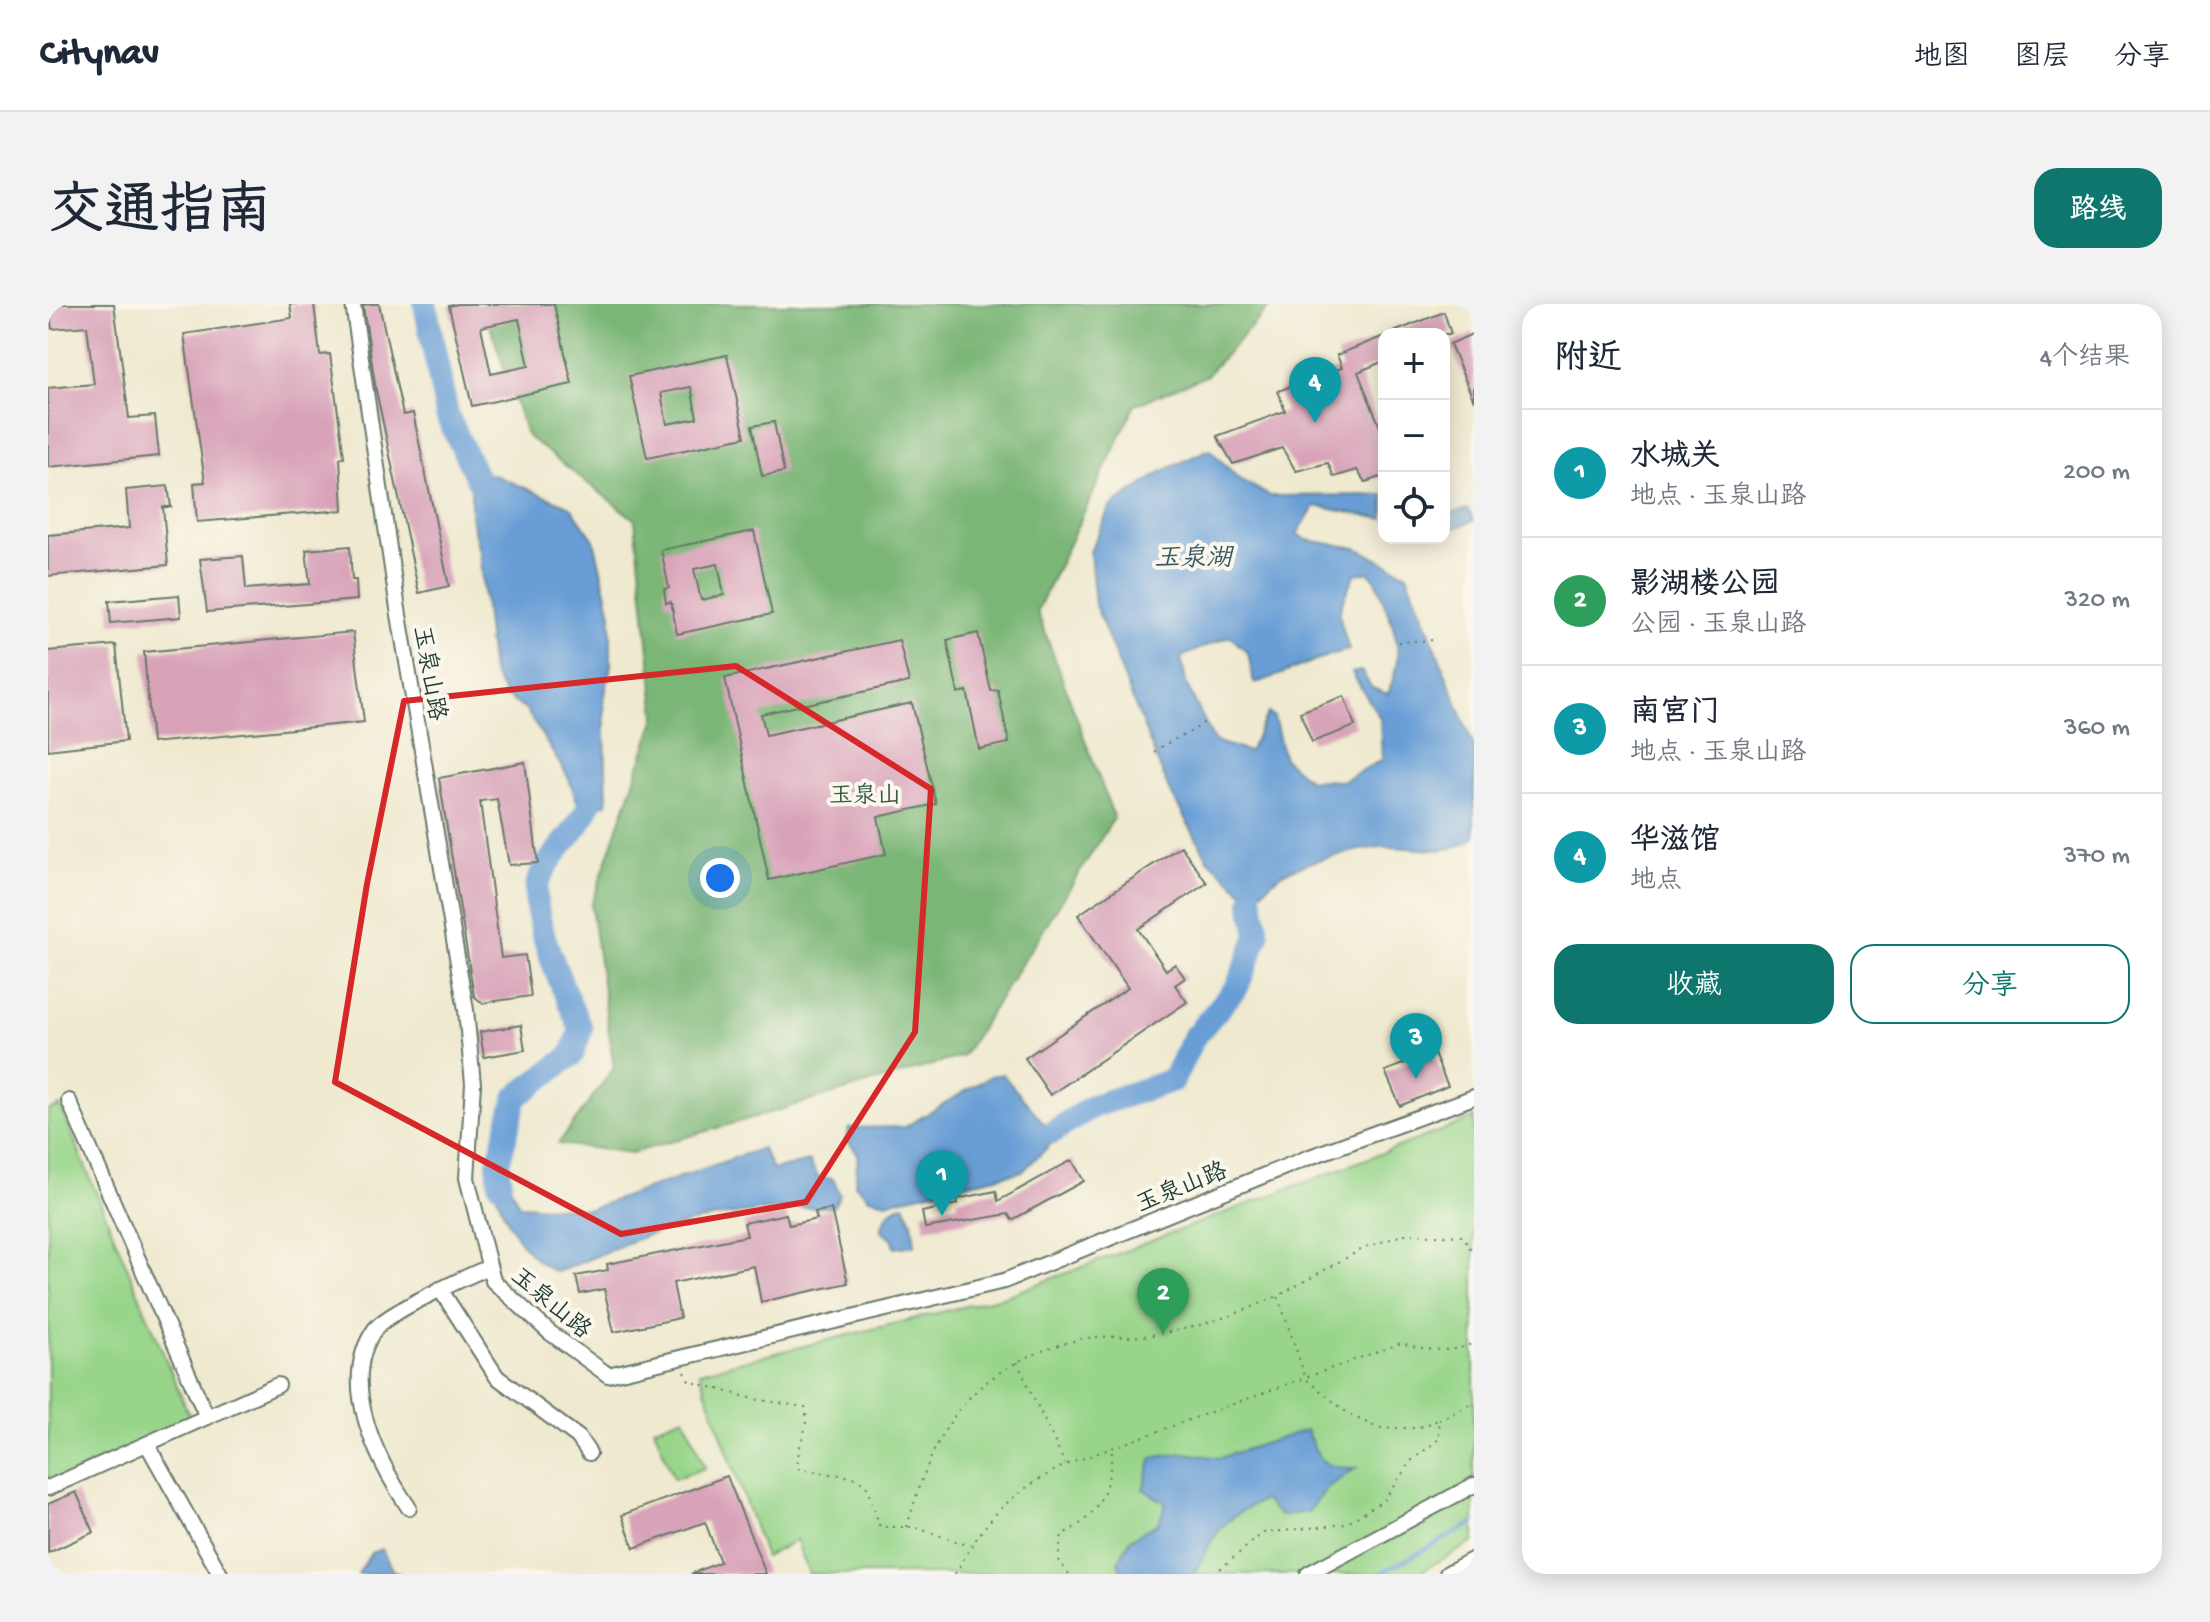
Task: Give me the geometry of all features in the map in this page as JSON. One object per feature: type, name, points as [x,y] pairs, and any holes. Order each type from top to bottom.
[{"type":"street","name":"玉泉山路","points":[[353,304],[398,609],[466,1010],[473,1084],[467,1178],[493,1281],[549,1332],[608,1375],[1004,1281],[1307,1158],[1474,1097]]},
{"type":"street","points":[[69,1101],[207,1417]]},
{"type":"street","points":[[409,1508],[391,1481],[375,1445],[362,1403],[361,1378],[365,1352],[376,1327],[440,1289],[489,1267]]},
{"type":"street","points":[[440,1289],[497,1377],[578,1437],[589,1453]]},
{"type":"street","points":[[48,1488],[278,1385]]},
{"type":"street","points":[[147,1444],[220,1574]]},
{"type":"street","points":[[1308,1574],[1474,1485]]},
{"type":"street","points":[[1448,1574],[1474,1560]]},
{"type":"path","points":[[1398,642],[1433,640]]},
{"type":"path","points":[[1154,752],[1171,738],[1188,737],[1204,722]]},
{"type":"path","points":[[907,1527],[921,1478],[942,1430],[982,1383],[1017,1362],[1078,1339],[1149,1335],[1225,1320],[1278,1296],[1364,1248],[1405,1234],[1463,1236],[1474,1254]]},
{"type":"path","points":[[1278,1296],[1306,1379],[1350,1415],[1378,1428],[1416,1428],[1474,1402]]},
{"type":"path","points":[[955,1574],[994,1514],[1023,1487],[1065,1465],[1401,1343],[1428,1351],[1460,1349],[1474,1343]]},
{"type":"path","points":[[679,1358],[689,1381],[754,1399],[805,1407],[809,1420],[796,1453],[798,1469],[853,1477],[866,1485],[880,1527],[907,1527],[971,1546]]},
{"type":"path","points":[[1017,1362],[1065,1465]]},
{"type":"path","points":[[1214,1574],[1263,1533],[1346,1524],[1384,1500],[1411,1461],[1439,1439],[1438,1420]]},
{"type":"path","points":[[1069,1574],[1058,1560],[1062,1534],[1082,1526],[1098,1507],[1111,1473],[1112,1449]]},
{"type":"highlighted area","points":[[736,666],[931,789],[915,1032],[806,1202],[621,1234],[335,1082],[367,884],[404,701]]},
{"type":"green space","name":"玉泉山","points":[[483,304],[1272,304],[1206,376],[1135,405],[1037,611],[1114,818],[963,1056],[632,1153],[558,1144],[614,1068],[591,906],[656,717],[635,520],[526,435]]},
{"type":"green space","points":[[60,1106],[191,1420],[48,1485],[48,1110]]},
{"type":"green space","points":[[1474,1118],[1474,1542],[1416,1574],[809,1574],[796,1540],[765,1557],[699,1372],[1006,1296]]},
{"type":"green space","points":[[684,1417],[705,1468],[674,1479],[654,1428]]},
{"type":"water","name":"玉泉湖","points":[[1209,449],[1238,478],[1270,496],[1378,495],[1378,518],[1315,506],[1297,534],[1307,540],[1357,548],[1407,574],[1474,747],[1474,838],[1453,848],[1383,847],[1314,862],[1280,875],[1252,901],[1208,859],[1169,790],[1095,605],[1090,552],[1110,507],[1163,471]],"holes":[[[1368,572],[1376,581],[1397,646],[1396,667],[1388,694],[1372,688],[1361,671],[1352,673],[1380,718],[1382,760],[1342,781],[1309,780],[1284,759],[1274,717],[1268,713],[1249,752],[1214,741],[1186,683],[1181,657],[1230,636],[1248,653],[1254,683],[1349,650],[1340,618],[1341,605],[1355,574]]]},
{"type":"water","points":[[492,474],[571,507],[594,540],[611,613],[611,665],[604,700],[607,804],[579,806],[568,777],[527,711],[506,696],[492,673],[479,552],[471,516],[471,479]]},
{"type":"water","points":[[1468,509],[1474,520],[1450,530],[1450,514]]},
{"type":"water","points":[[1003,1074],[1055,1140],[1023,1171],[887,1202],[869,1198],[855,1184],[858,1154],[846,1139],[849,1128],[905,1127],[991,1076]]},
{"type":"water","points":[[762,1148],[773,1170],[809,1161],[818,1177],[833,1179],[840,1195],[833,1207],[761,1211],[689,1223],[632,1241],[556,1272],[525,1248],[503,1212],[494,1186],[508,1182],[519,1205],[590,1209]]},
{"type":"water","points":[[904,1204],[912,1221],[915,1245],[895,1248],[893,1239],[881,1230],[888,1214]]},
{"type":"water","points":[[1306,1430],[1323,1461],[1335,1467],[1356,1468],[1328,1487],[1308,1512],[1280,1516],[1264,1500],[1238,1513],[1220,1529],[1194,1574],[1123,1574],[1118,1562],[1131,1539],[1159,1522],[1166,1503],[1143,1489],[1152,1458],[1183,1453],[1220,1458]]},
{"type":"water","points":[[382,1549],[392,1570],[400,1574],[358,1574],[371,1553]]},
{"type":"building","points":[[48,304],[114,304],[129,418],[155,416],[159,456],[48,467],[48,388],[94,384],[87,326],[52,329]]},
{"type":"building","points":[[290,304],[314,304],[320,355],[330,354],[344,457],[340,458],[343,510],[197,522],[194,483],[205,482],[184,334],[292,318]]},
{"type":"building","points":[[379,304],[403,415],[413,413],[449,586],[419,593],[376,390],[363,305]]},
{"type":"building","points":[[554,304],[572,384],[472,406],[449,306]],"holes":[[[519,319],[529,366],[491,374],[481,327]]]},
{"type":"building","points":[[1444,312],[1449,328],[1404,328]]},
{"type":"building","points":[[1474,333],[1474,401],[1450,344]]},
{"type":"building","points":[[1378,338],[1378,364],[1358,372],[1378,422],[1378,478],[1365,482],[1357,470],[1334,477],[1328,463],[1296,471],[1282,448],[1233,464],[1217,436],[1285,411],[1278,391],[1342,368],[1337,355]]},
{"type":"building","points":[[727,355],[745,437],[647,458],[629,376]],"holes":[[[691,387],[697,418],[667,424],[661,393]]]},
{"type":"building","points":[[774,422],[784,472],[762,476],[752,426]]},
{"type":"building","points":[[168,486],[171,507],[163,507],[168,565],[48,576],[48,535],[129,528],[126,490]]},
{"type":"building","points":[[754,531],[772,614],[677,634],[671,602],[666,603],[664,589],[669,588],[661,550]],"holes":[[[718,564],[724,595],[701,600],[694,569]]]},
{"type":"building","points":[[350,546],[357,600],[207,612],[200,559],[243,556],[246,589],[310,584],[306,550]]},
{"type":"building","points":[[179,595],[181,617],[111,623],[109,601]]},
{"type":"building","points":[[353,632],[364,722],[152,743],[144,652]]},
{"type":"building","points":[[978,633],[991,691],[998,690],[1009,743],[979,749],[967,691],[958,693],[947,640]]},
{"type":"building","points":[[899,640],[909,682],[761,714],[766,735],[912,703],[936,804],[878,817],[886,854],[769,880],[725,678]]},
{"type":"building","points":[[116,645],[126,741],[48,750],[48,651]]},
{"type":"building","points":[[1344,696],[1355,726],[1312,742],[1300,712]]},
{"type":"building","points":[[525,762],[538,863],[509,865],[497,799],[480,801],[501,958],[525,955],[531,996],[482,1003],[474,996],[439,778]]},
{"type":"building","points":[[1181,846],[1207,883],[1138,929],[1166,970],[1175,964],[1185,978],[1175,985],[1187,1002],[1050,1095],[1025,1058],[1128,988],[1078,915]]},
{"type":"building","points":[[521,1025],[525,1050],[484,1057],[480,1032]]},
{"type":"building","points":[[1433,1052],[1448,1086],[1400,1106],[1385,1071]]},
{"type":"building","points":[[1072,1160],[1084,1181],[1012,1220],[1008,1214],[925,1228],[922,1212],[958,1204],[957,1199],[996,1191],[998,1201]]},
{"type":"building","points":[[831,1209],[848,1283],[761,1302],[754,1266],[673,1283],[680,1318],[614,1332],[604,1289],[580,1294],[576,1276],[608,1270],[607,1264],[747,1236],[744,1223],[786,1214],[789,1225],[817,1219],[815,1212]]},
{"type":"building","points":[[727,1476],[766,1574],[691,1574],[720,1562],[705,1522],[634,1548],[622,1515]]},
{"type":"building","points":[[76,1492],[94,1532],[48,1553],[48,1504]]},
{"type":"waterway","points":[[425,304],[447,415],[477,478]]},
{"type":"waterway","points":[[500,1184],[498,1164],[516,1097],[572,1055],[581,1029],[550,956],[536,895],[543,872],[589,805]]},
{"type":"waterway","points":[[1053,1132],[1093,1106],[1173,1080],[1193,1038],[1237,987],[1258,936],[1252,901]]},
{"type":"waterway","points":[[1379,1574],[1474,1523]]},
{"type":"place","name":"华滋馆","points":[[1315,423]]},
{"type":"place","name":"南宫门","points":[[1416,1079]]},
{"type":"place","name":"水城关","points":[[942,1216]]},
{"type":"place","name":"影湖楼公园","points":[[1163,1334]]}]
